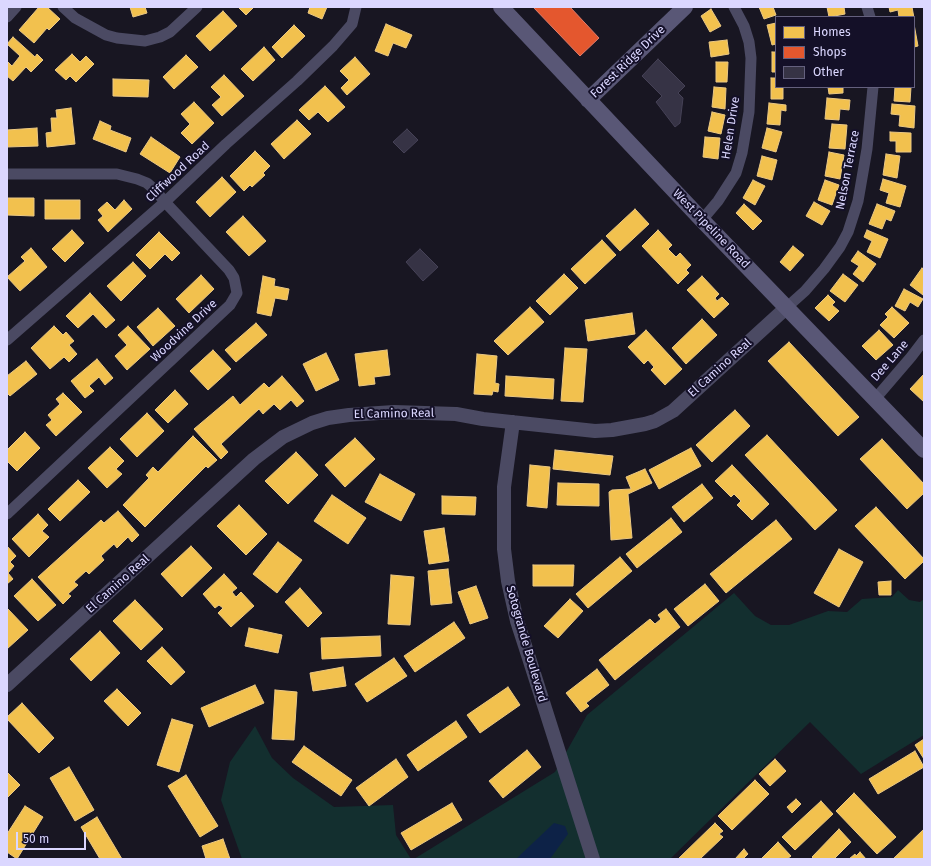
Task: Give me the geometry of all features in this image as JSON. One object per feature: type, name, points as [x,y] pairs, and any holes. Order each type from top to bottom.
[{"type":"main road","name":"West Pipeline Road","points":[[501,7],[786,308],[924,450]]},
{"type":"main road","name":"Forest Ridge Drive","points":[[588,100],[685,7]]},
{"type":"street","points":[[7,17],[16,7]]},
{"type":"street","points":[[63,7],[75,18],[106,35],[145,41],[160,38],[170,32],[197,7]]},
{"type":"street","name":"Helen Drive","points":[[702,220],[718,201],[736,173],[742,153],[749,112],[751,58],[749,42],[744,26],[734,7]]},
{"type":"street","name":"Cliffwood Road","points":[[7,340],[165,202],[333,46],[352,24],[356,10]]},
{"type":"street","name":"Nelson Terrace","points":[[786,308],[805,291],[824,269],[840,247],[848,232],[858,201],[867,148],[873,88]]},
{"type":"street","name":"Woodvine Drive","points":[[7,174],[117,174],[146,183],[155,190],[229,270],[234,278],[236,288],[236,293],[230,305],[7,514]]},
{"type":"street","name":"El Camino Real","points":[[7,684],[254,459],[283,437],[312,423],[328,418],[349,415],[394,412],[456,414],[595,431],[612,430],[645,424],[655,421],[673,411],[786,308]]},
{"type":"street","name":"Dee Lane","points":[[874,399],[912,358],[924,340]]},
{"type":"street","name":"Sotogrande Boulevard","points":[[513,422],[504,487],[504,549],[508,581],[520,629],[592,855]]},
{"type":"green space","points":[[898,590],[909,600],[920,602],[924,599],[924,735],[861,774],[810,722],[670,859],[414,859],[555,772],[587,715],[734,593],[755,616],[771,625],[789,625],[828,611],[847,612],[862,599],[892,597]]},
{"type":"green space","points":[[255,726],[272,758],[293,778],[334,807],[393,805],[396,835],[411,859],[242,859],[221,800],[230,762]]},
{"type":"water","points":[[554,823],[565,826],[568,834],[550,859],[516,859]]},
{"type":"building: Homes","points":[[39,7],[47,7],[60,19],[49,30],[47,28],[34,43],[19,30]]},
{"type":"building: Homes","points":[[130,7],[145,7],[147,13],[133,17]]},
{"type":"building: Homes","points":[[238,7],[254,7],[246,15]]},
{"type":"building: Homes","points":[[310,7],[327,7],[322,19],[308,13]]},
{"type":"building: Homes","points":[[759,7],[773,7],[776,15],[764,19]]},
{"type":"building: Homes","points":[[827,7],[844,7],[845,14],[829,16]]},
{"type":"building: Homes","points":[[889,7],[912,7],[914,16],[899,16],[898,10],[890,12]]},
{"type":"building: Homes","points":[[711,9],[721,26],[710,32],[701,16]]},
{"type":"building: Homes","points":[[223,11],[237,26],[210,51],[196,36]]},
{"type":"building: Homes","points":[[775,23],[775,44],[772,45],[767,25]]},
{"type":"building: Homes","points":[[386,24],[412,35],[406,48],[393,43],[388,56],[375,51]]},
{"type":"building: Homes","points":[[294,25],[305,36],[282,58],[272,47]]},
{"type":"building: Homes","points":[[915,30],[918,46],[915,47]]},
{"type":"building: Homes","points":[[13,37],[35,57],[37,54],[43,60],[31,72],[26,67],[13,81],[7,76],[7,61],[12,66],[20,56],[7,44]]},
{"type":"building: Homes","points":[[727,40],[729,54],[711,57],[709,42]]},
{"type":"building: Homes","points":[[264,47],[275,60],[253,81],[241,69]]},
{"type":"building: Homes","points":[[772,52],[775,52],[775,72],[772,72]]},
{"type":"building: Homes","points":[[72,54],[80,62],[86,56],[94,64],[76,82],[70,76],[66,80],[55,70]]},
{"type":"building: Homes","points":[[186,55],[198,67],[174,89],[163,77]]},
{"type":"building: Homes","points":[[355,57],[370,74],[347,95],[341,88],[349,80],[340,71]]},
{"type":"building: Homes","points":[[716,62],[728,62],[727,82],[716,82]]},
{"type":"building: Homes","points":[[224,75],[244,96],[222,116],[212,105],[221,97],[211,87]]},
{"type":"building: Homes","points":[[771,78],[775,78],[775,88],[783,88],[783,99],[771,99]]},
{"type":"building: Homes","points":[[113,79],[149,80],[148,97],[113,96]]},
{"type":"building: Homes","points":[[325,86],[345,107],[328,122],[318,112],[309,120],[299,110]]},
{"type":"building: Homes","points":[[714,87],[726,88],[725,109],[712,107]]},
{"type":"building: Homes","points":[[828,88],[843,88],[843,93],[829,94]]},
{"type":"building: Homes","points":[[895,88],[911,88],[910,102],[894,101]]},
{"type":"building: Homes","points":[[827,98],[850,100],[849,110],[840,109],[839,120],[825,119]]},
{"type":"building: Homes","points":[[194,102],[214,123],[192,144],[181,133],[190,124],[181,114]]},
{"type":"building: Homes","points":[[769,103],[786,105],[786,111],[781,110],[780,125],[767,124]]},
{"type":"building: Homes","points":[[892,104],[915,106],[914,128],[899,126],[900,115],[891,114]]},
{"type":"building: Homes","points":[[71,108],[75,144],[47,147],[46,133],[52,132],[51,118],[57,118],[56,110]]},
{"type":"building: Homes","points":[[712,112],[725,115],[721,134],[708,131]]},
{"type":"building: Homes","points":[[297,120],[311,134],[284,159],[271,144]]},
{"type":"building: Homes","points":[[100,121],[111,126],[110,130],[131,138],[126,152],[93,139]]},
{"type":"building: Homes","points":[[832,124],[847,125],[845,149],[829,148]]},
{"type":"building: Homes","points":[[37,128],[38,146],[7,147],[7,130]]},
{"type":"building: Homes","points":[[767,128],[782,132],[776,152],[762,148]]},
{"type":"building: Homes","points":[[890,132],[911,133],[911,152],[896,152],[896,141],[890,141]]},
{"type":"building: Homes","points":[[151,137],[180,157],[170,173],[140,154]]},
{"type":"building: Homes","points":[[705,137],[720,138],[718,159],[703,157]]},
{"type":"building: Homes","points":[[255,151],[270,166],[263,173],[265,175],[252,187],[250,185],[244,191],[230,176]]},
{"type":"building: Homes","points":[[829,152],[844,155],[840,179],[825,176]]},
{"type":"building: Homes","points":[[886,154],[900,156],[897,178],[883,175]]},
{"type":"building: Homes","points":[[762,156],[777,160],[772,180],[757,176]]},
{"type":"building: Homes","points":[[222,177],[236,192],[210,217],[196,202]]},
{"type":"building: Homes","points":[[883,179],[906,186],[900,207],[886,203],[889,193],[880,190]]},
{"type":"building: Homes","points":[[753,180],[765,186],[755,205],[743,198]]},
{"type":"building: Homes","points":[[825,180],[839,185],[832,205],[818,200]]},
{"type":"building: Homes","points":[[7,198],[34,198],[34,216],[7,215]]},
{"type":"building: Homes","points":[[45,200],[80,200],[80,219],[45,219]]},
{"type":"building: Homes","points":[[124,200],[132,209],[108,232],[98,220],[103,216],[98,210],[107,202],[115,210]]},
{"type":"building: Homes","points":[[814,202],[830,211],[822,225],[806,216]]},
{"type":"building: Homes","points":[[744,204],[762,221],[753,230],[736,213]]},
{"type":"building: Homes","points":[[877,204],[895,211],[891,221],[886,219],[882,229],[869,224]]},
{"type":"building: Homes","points":[[635,209],[649,224],[620,251],[606,236]]},
{"type":"building: Homes","points":[[243,216],[266,241],[249,256],[226,232]]},
{"type":"building: Homes","points":[[72,230],[84,243],[65,262],[52,249]]},
{"type":"building: Homes","points":[[658,230],[672,245],[668,249],[676,257],[680,253],[691,265],[686,270],[689,273],[678,284],[642,246]]},
{"type":"building: Homes","points":[[867,230],[888,239],[880,258],[867,252],[872,241],[864,237]]},
{"type":"building: Homes","points":[[159,232],[180,253],[172,261],[165,254],[150,269],[136,255]]},
{"type":"building: Homes","points":[[602,240],[616,255],[585,284],[571,269]]},
{"type":"building: Homes","points":[[793,246],[804,255],[790,271],[780,262]]},
{"type":"building: Homes","points":[[31,248],[47,267],[20,291],[7,277],[25,261],[21,257]]},
{"type":"building: Homes","points":[[858,251],[876,264],[863,282],[853,274],[859,266],[851,261]]},
{"type":"building: Homes","points":[[133,262],[146,276],[121,301],[107,286]]},
{"type":"building: Homes","points":[[922,268],[924,270],[923,295],[910,285]]},
{"type":"building: Homes","points":[[564,274],[578,288],[550,315],[536,301]]},
{"type":"building: Homes","points":[[843,274],[858,285],[845,302],[830,291]]},
{"type":"building: Homes","points":[[201,275],[214,289],[189,313],[176,299]]},
{"type":"building: Homes","points":[[263,276],[275,279],[274,286],[289,289],[287,300],[275,298],[271,316],[257,313]]},
{"type":"building: Homes","points":[[702,276],[719,294],[715,298],[717,301],[722,297],[729,304],[714,318],[687,290]]},
{"type":"building: Homes","points":[[904,289],[923,299],[918,307],[910,302],[905,311],[895,306]]},
{"type":"building: Homes","points":[[90,293],[115,320],[106,328],[93,314],[78,328],[66,316]]},
{"type":"building: Homes","points":[[828,295],[835,302],[832,305],[839,311],[829,321],[815,308]]},
{"type":"building: Homes","points":[[530,307],[544,322],[508,355],[494,341]]},
{"type":"building: Homes","points":[[892,307],[909,323],[894,338],[880,325],[888,317],[885,314]]},
{"type":"building: Homes","points":[[158,308],[175,326],[153,346],[137,327]]},
{"type":"building: Homes","points":[[632,313],[635,334],[588,341],[585,320]]},
{"type":"building: Homes","points":[[702,319],[717,335],[686,364],[672,348]]},
{"type":"building: Homes","points":[[256,323],[267,335],[236,362],[225,350]]},
{"type":"building: Homes","points":[[54,326],[63,335],[66,332],[74,341],[69,345],[77,354],[69,362],[64,357],[50,369],[31,348]]},
{"type":"building: Homes","points":[[128,326],[150,349],[127,370],[115,356],[127,345],[118,335]]},
{"type":"building: Homes","points":[[646,330],[682,369],[665,385],[651,370],[654,367],[648,360],[644,364],[628,347]]},
{"type":"building: Homes","points":[[879,330],[893,345],[876,360],[862,346]]},
{"type":"building: Homes","points":[[789,342],[859,417],[838,436],[768,361]]},
{"type":"building: Homes","points":[[565,348],[587,349],[583,402],[561,401]]},
{"type":"building: Homes","points":[[213,350],[231,369],[208,390],[190,371]]},
{"type":"building: Homes","points":[[387,350],[390,375],[374,377],[375,384],[359,386],[355,354]]},
{"type":"building: Homes","points":[[326,353],[339,380],[316,391],[303,364]]},
{"type":"building: Homes","points":[[477,354],[497,356],[495,383],[499,384],[498,392],[493,391],[492,395],[474,394]]},
{"type":"building: Homes","points":[[97,359],[113,378],[105,385],[99,377],[89,386],[94,391],[85,398],[71,381]]},
{"type":"building: Homes","points":[[26,361],[37,374],[10,396],[7,393],[7,376]]},
{"type":"building: Homes","points":[[924,374],[924,402],[910,389]]},
{"type":"building: Homes","points":[[282,376],[304,401],[297,407],[291,400],[280,410],[274,404],[263,414],[259,409],[221,444],[228,452],[221,459],[194,429],[233,396],[240,405],[264,383],[269,388]]},
{"type":"building: Homes","points":[[506,376],[554,379],[553,399],[505,396]]},
{"type":"building: Homes","points":[[175,390],[188,404],[168,423],[155,410]]},
{"type":"building: Homes","points":[[63,393],[82,412],[56,436],[46,425],[52,420],[48,415],[60,404],[56,399]]},
{"type":"building: Homes","points":[[735,410],[750,426],[712,462],[696,445]]},
{"type":"building: Homes","points":[[147,413],[164,431],[137,457],[120,439]]},
{"type":"building: Homes","points":[[25,432],[40,448],[17,471],[7,461],[7,450]]},
{"type":"building: Homes","points":[[767,435],[837,510],[815,530],[745,455]]},
{"type":"building: Homes","points":[[193,436],[217,460],[208,468],[206,466],[145,527],[123,505],[149,478],[146,475],[153,467],[158,472]]},
{"type":"building: Homes","points":[[355,438],[375,459],[345,487],[325,465]]},
{"type":"building: Homes","points":[[882,439],[924,484],[924,493],[907,509],[860,459]]},
{"type":"building: Homes","points":[[110,447],[124,461],[116,469],[122,474],[107,488],[88,468]]},
{"type":"building: Homes","points":[[691,448],[701,466],[659,489],[649,470]]},
{"type":"building: Homes","points":[[555,450],[613,456],[610,475],[553,469]]},
{"type":"building: Homes","points":[[296,452],[318,475],[288,504],[265,481]]},
{"type":"building: Homes","points":[[530,465],[550,467],[547,508],[527,506]]},
{"type":"building: Homes","points":[[732,465],[769,504],[752,520],[737,505],[741,501],[734,494],[731,497],[715,481]]},
{"type":"building: Homes","points":[[645,469],[652,483],[628,494],[632,538],[611,540],[609,492],[612,490],[631,489],[626,477]]},
{"type":"building: Homes","points":[[380,474],[415,494],[401,521],[365,502]]},
{"type":"building: Homes","points":[[78,480],[90,492],[60,521],[48,509]]},
{"type":"building: Homes","points":[[558,483],[599,484],[599,506],[557,505]]},
{"type":"building: Homes","points":[[702,484],[713,498],[684,522],[672,507]]},
{"type":"building: Homes","points":[[332,495],[366,518],[348,544],[314,521]]},
{"type":"building: Homes","points":[[442,496],[476,497],[475,515],[442,514]]},
{"type":"building: Homes","points":[[239,505],[267,534],[246,555],[217,526]]},
{"type":"building: Homes","points":[[876,507],[924,559],[924,561],[905,579],[855,526]]},
{"type":"building: Homes","points":[[118,511],[139,535],[132,542],[128,537],[117,548],[114,544],[101,556],[104,560],[89,574],[86,571],[74,582],[78,585],[68,594],[71,596],[63,604],[38,577],[101,520],[104,523]]},
{"type":"building: Homes","points":[[38,514],[48,525],[42,531],[49,537],[29,557],[12,539]]},
{"type":"building: Homes","points":[[671,518],[682,532],[637,568],[626,554]]},
{"type":"building: Homes","points":[[776,520],[792,539],[726,593],[710,574]]},
{"type":"building: Homes","points":[[444,528],[449,561],[429,564],[424,531]]},
{"type":"building: Homes","points":[[278,542],[302,560],[277,593],[253,574]]},
{"type":"building: Homes","points":[[7,546],[16,556],[10,562],[14,566],[8,573],[13,579],[7,584]]},
{"type":"building: Homes","points":[[191,546],[212,568],[182,597],[161,574]]},
{"type":"building: Homes","points":[[839,549],[863,562],[839,607],[814,593]]},
{"type":"building: Homes","points":[[620,557],[632,571],[588,608],[576,594]]},
{"type":"building: Homes","points":[[533,565],[574,565],[573,586],[533,586]]},
{"type":"building: Homes","points":[[448,569],[452,603],[431,605],[428,571]]},
{"type":"building: Homes","points":[[224,574],[237,588],[232,592],[236,597],[241,592],[254,606],[231,627],[218,613],[223,608],[219,605],[215,608],[203,594]]},
{"type":"building: Homes","points":[[391,575],[414,577],[410,625],[388,624]]},
{"type":"building: Homes","points":[[32,579],[56,605],[38,621],[14,596]]},
{"type":"building: Homes","points":[[891,581],[891,595],[879,595],[878,582]]},
{"type":"building: Homes","points":[[705,584],[719,601],[688,626],[674,609]]},
{"type":"building: Homes","points":[[476,586],[488,618],[470,624],[458,592]]},
{"type":"building: Homes","points":[[300,588],[322,613],[308,627],[285,602]]},
{"type":"building: Homes","points":[[570,599],[583,611],[558,638],[544,626]]},
{"type":"building: Homes","points":[[135,600],[163,629],[141,650],[113,621]]},
{"type":"building: Homes","points":[[7,608],[28,630],[7,649]]},
{"type":"building: Homes","points":[[666,609],[680,627],[615,680],[599,660],[650,619],[655,624],[661,619],[658,615]]},
{"type":"building: Homes","points":[[454,622],[465,638],[415,672],[404,656]]},
{"type":"building: Homes","points":[[249,628],[282,635],[278,653],[245,646]]},
{"type":"building: Homes","points":[[100,631],[120,653],[91,681],[70,659]]},
{"type":"building: Homes","points":[[380,636],[381,656],[322,659],[321,638]]},
{"type":"building: Homes","points":[[162,647],[185,672],[171,685],[147,661]]},
{"type":"building: Homes","points":[[394,658],[407,676],[367,702],[355,684]]},
{"type":"building: Homes","points":[[343,667],[346,686],[313,691],[310,673]]},
{"type":"building: Homes","points":[[597,669],[609,685],[586,703],[589,706],[581,712],[566,693]]},
{"type":"building: Homes","points":[[255,685],[264,703],[209,727],[201,708]]},
{"type":"building: Homes","points":[[508,687],[520,705],[480,733],[467,715]]},
{"type":"building: Homes","points":[[117,689],[141,713],[128,726],[104,701]]},
{"type":"building: Homes","points":[[275,690],[297,692],[294,740],[272,739]]},
{"type":"building: Homes","points":[[22,703],[54,738],[39,753],[7,719],[7,717]]},
{"type":"building: Homes","points":[[172,719],[193,725],[179,772],[157,765]]},
{"type":"building: Homes","points":[[456,721],[467,737],[418,771],[407,755]]},
{"type":"building: Homes","points":[[924,739],[924,759],[915,745]]},
{"type":"building: Homes","points":[[304,746],[352,780],[341,796],[292,762]]},
{"type":"building: Homes","points":[[527,750],[541,767],[503,798],[489,781]]},
{"type":"building: Homes","points":[[915,751],[924,767],[878,794],[869,779]]},
{"type":"building: Homes","points":[[396,759],[408,777],[369,806],[356,788]]},
{"type":"building: Homes","points":[[775,759],[786,771],[770,786],[759,774]]},
{"type":"building: Homes","points":[[69,767],[94,810],[75,821],[50,778]]},
{"type":"building: Homes","points":[[7,772],[20,785],[7,798]]},
{"type":"building: Homes","points":[[186,775],[218,826],[200,837],[168,786]]},
{"type":"building: Homes","points":[[755,780],[769,794],[732,830],[718,816]]},
{"type":"building: Homes","points":[[854,793],[896,837],[877,854],[836,811]]},
{"type":"building: Homes","points":[[796,799],[801,804],[792,813],[787,807]]},
{"type":"building: Homes","points":[[821,801],[833,814],[795,850],[782,837]]},
{"type":"building: Homes","points":[[452,803],[462,820],[411,850],[401,833]]},
{"type":"building: Homes","points":[[25,806],[43,817],[17,859],[7,852],[7,834]]},
{"type":"building: Homes","points":[[97,817],[122,859],[100,859],[81,827]]},
{"type":"building: Homes","points":[[715,823],[723,831],[719,834],[723,837],[700,859],[678,859]]},
{"type":"building: Homes","points":[[839,829],[851,842],[834,859],[814,859],[812,857]]},
{"type":"building: Homes","points":[[924,829],[924,859],[893,859]]},
{"type":"building: Homes","points":[[223,839],[230,859],[206,859],[202,846]]},
{"type":"building: Homes","points":[[778,842],[791,856],[787,859],[761,859]]},
{"type":"building: Homes","points":[[744,849],[748,854],[743,859],[735,859]]},
{"type":"building: Homes","points":[[860,852],[866,859],[849,859],[855,854],[856,856]]},
{"type":"building: Shops","points":[[533,7],[570,7],[599,38],[580,56]]},
{"type":"building: Other","points":[[658,59],[685,86],[678,93],[683,98],[680,123],[675,127],[656,102],[662,96],[642,76]]},
{"type":"building: Other","points":[[407,129],[418,140],[404,153],[393,142]]},
{"type":"building: Other","points":[[420,249],[438,267],[423,281],[406,262]]}]
